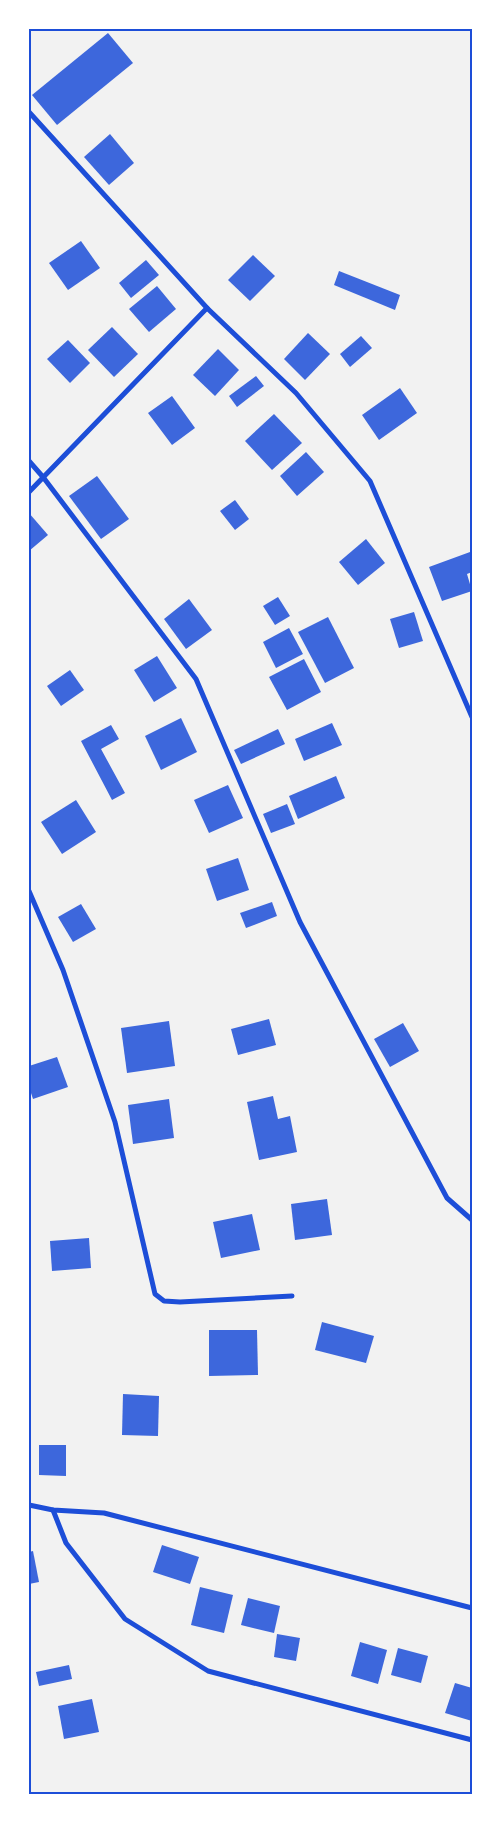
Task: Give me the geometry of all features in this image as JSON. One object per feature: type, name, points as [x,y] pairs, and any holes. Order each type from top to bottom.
[{"type":"street","points":[[29,112],[207,308],[296,394],[370,481],[472,717]]},
{"type":"street","points":[[29,492],[207,308]]},
{"type":"street","points":[[29,461],[196,679],[300,922],[448,1198],[472,1220]]},
{"type":"street","points":[[29,892],[63,970],[115,1122],[155,1294],[164,1301],[180,1302],[292,1296]]},
{"type":"street","points":[[29,1505],[53,1510],[104,1513],[472,1608]]},
{"type":"street","points":[[53,1510],[66,1543],[125,1619],[208,1671],[472,1740]]},
{"type":"building","points":[[108,33],[133,63],[57,125],[32,95]]},
{"type":"building","points":[[110,134],[134,163],[109,185],[84,157]]},
{"type":"building","points":[[81,241],[100,268],[68,290],[49,263]]},
{"type":"building","points":[[253,255],[275,276],[250,301],[228,280]]},
{"type":"building","points":[[146,260],[159,275],[131,298],[119,283]]},
{"type":"building","points":[[339,271],[400,295],[395,310],[334,285]]},
{"type":"building","points":[[157,286],[176,309],[149,332],[129,309]]},
{"type":"building","points":[[112,327],[138,354],[114,377],[88,350]]},
{"type":"building","points":[[308,333],[330,354],[305,380],[284,359]]},
{"type":"building","points":[[361,336],[372,348],[350,367],[340,354]]},
{"type":"building","points":[[68,340],[90,363],[70,383],[47,359]]},
{"type":"building","points":[[218,349],[239,370],[215,396],[193,375]]},
{"type":"building","points":[[256,376],[264,386],[237,407],[229,396]]},
{"type":"building","points":[[400,388],[417,413],[379,440],[362,415]]},
{"type":"building","points":[[172,396],[195,428],[172,445],[148,413]]},
{"type":"building","points":[[274,414],[302,443],[272,470],[245,441]]},
{"type":"building","points":[[306,452],[324,472],[297,496],[280,476]]},
{"type":"building","points":[[97,476],[129,519],[101,539],[69,496]]},
{"type":"building","points":[[235,500],[249,519],[235,530],[220,511]]},
{"type":"building","points":[[29,513],[48,535],[29,551]]},
{"type":"building","points":[[366,539],[385,563],[358,585],[339,562]]},
{"type":"building","points":[[470,552],[472,572],[467,574],[472,591],[442,601],[429,567]]},
{"type":"building","points":[[278,597],[290,616],[275,625],[263,606]]},
{"type":"building","points":[[189,599],[212,630],[186,649],[164,619]]},
{"type":"building","points":[[414,612],[423,641],[399,648],[390,619]]},
{"type":"building","points":[[328,617],[354,668],[325,683],[298,632]]},
{"type":"building","points":[[289,628],[303,654],[276,668],[263,642]]},
{"type":"building","points":[[157,656],[177,688],[154,702],[134,670]]},
{"type":"building","points":[[304,659],[321,692],[287,710],[269,677]]},
{"type":"building","points":[[70,670],[84,690],[61,706],[47,686]]},
{"type":"building","points":[[181,718],[197,752],[161,770],[145,736]]},
{"type":"building","points":[[332,723],[342,745],[304,761],[295,739]]},
{"type":"building","points":[[111,725],[119,739],[101,749],[125,793],[112,800],[81,741]]},
{"type":"building","points":[[278,729],[285,744],[241,764],[234,750]]},
{"type":"building","points":[[336,776],[345,798],[298,819],[289,796]]},
{"type":"building","points":[[228,785],[243,818],[209,833],[194,800]]},
{"type":"building","points":[[76,800],[96,832],[62,854],[41,822]]},
{"type":"building","points":[[287,804],[295,824],[271,833],[263,814]]},
{"type":"building","points":[[238,858],[249,890],[217,901],[206,869]]},
{"type":"building","points":[[272,902],[277,916],[246,928],[240,913]]},
{"type":"building","points":[[81,904],[96,929],[73,942],[58,917]]},
{"type":"building","points":[[269,1019],[276,1045],[238,1055],[231,1029]]},
{"type":"building","points":[[169,1021],[175,1066],[127,1073],[121,1028]]},
{"type":"building","points":[[403,1023],[419,1051],[390,1067],[374,1039]]},
{"type":"building","points":[[57,1057],[68,1087],[33,1099],[29,1087],[29,1066]]},
{"type":"building","points":[[273,1096],[278,1119],[290,1116],[297,1152],[259,1160],[247,1102]]},
{"type":"building","points":[[169,1099],[174,1138],[133,1144],[128,1105]]},
{"type":"building","points":[[327,1199],[332,1235],[295,1240],[291,1204]]},
{"type":"building","points":[[252,1214],[260,1250],[221,1258],[213,1222]]},
{"type":"building","points":[[89,1238],[91,1268],[52,1271],[50,1241]]},
{"type":"building","points":[[322,1322],[374,1336],[366,1363],[315,1350]]},
{"type":"building","points":[[209,1330],[257,1330],[258,1375],[209,1376]]},
{"type":"building","points":[[123,1394],[159,1396],[158,1436],[122,1435]]},
{"type":"building","points":[[39,1445],[66,1445],[66,1476],[39,1475]]},
{"type":"building","points":[[162,1545],[199,1557],[190,1584],[153,1572]]},
{"type":"building","points":[[33,1551],[39,1582],[29,1584],[29,1552]]},
{"type":"building","points":[[200,1587],[233,1595],[224,1633],[191,1625]]},
{"type":"building","points":[[248,1598],[280,1606],[274,1633],[241,1625]]},
{"type":"building","points":[[277,1634],[300,1638],[296,1661],[274,1657]]},
{"type":"building","points":[[360,1642],[387,1650],[378,1684],[351,1676]]},
{"type":"building","points":[[398,1648],[428,1656],[421,1683],[391,1675]]},
{"type":"building","points":[[69,1665],[72,1679],[39,1686],[36,1672]]},
{"type":"building","points":[[455,1683],[472,1688],[472,1721],[445,1713]]},
{"type":"building","points":[[92,1699],[99,1732],[64,1739],[58,1706]]}]
